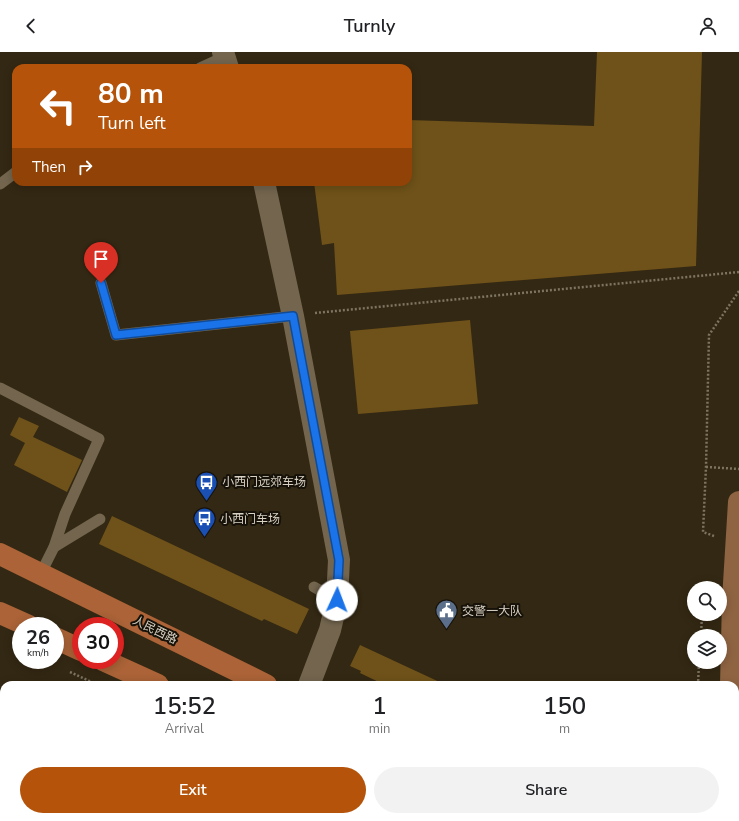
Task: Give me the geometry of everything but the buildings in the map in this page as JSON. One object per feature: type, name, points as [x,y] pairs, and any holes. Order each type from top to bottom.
[{"type":"main road","points":[[731,681],[733,600],[739,502]]},
{"type":"main road","name":"人民西路","points":[[0,554],[258,681]]},
{"type":"main road","points":[[0,613],[12,618]]},
{"type":"main road","points":[[123,669],[149,681]]},
{"type":"street","points":[[265,186],[293,316],[339,560],[337,600],[330,630],[311,681]]},
{"type":"lane","points":[[211,64],[225,59]]},
{"type":"lane","points":[[0,184],[12,175]]},
{"type":"lane","points":[[101,283],[116,335],[293,316]]},
{"type":"lane","points":[[0,388],[99,439],[65,514],[54,547],[41,573]]},
{"type":"lane","points":[[54,547],[100,519]]},
{"type":"lane","points":[[314,587],[337,600]]},
{"type":"path","points":[[293,316],[739,272]]},
{"type":"path","points":[[703,532],[709,335],[739,291]]},
{"type":"path","points":[[706,467],[739,469]]},
{"type":"path","points":[[698,681],[699,669]]},
{"type":"place","name":"小西门远郊车场","points":[[206,502]]},
{"type":"place","name":"小西门车场","points":[[205,538]]},
{"type":"place","name":"交警一大队","points":[[447,630]]},
{"type":"route","points":[[101,283],[116,335],[293,316],[339,560],[337,600]]}]
